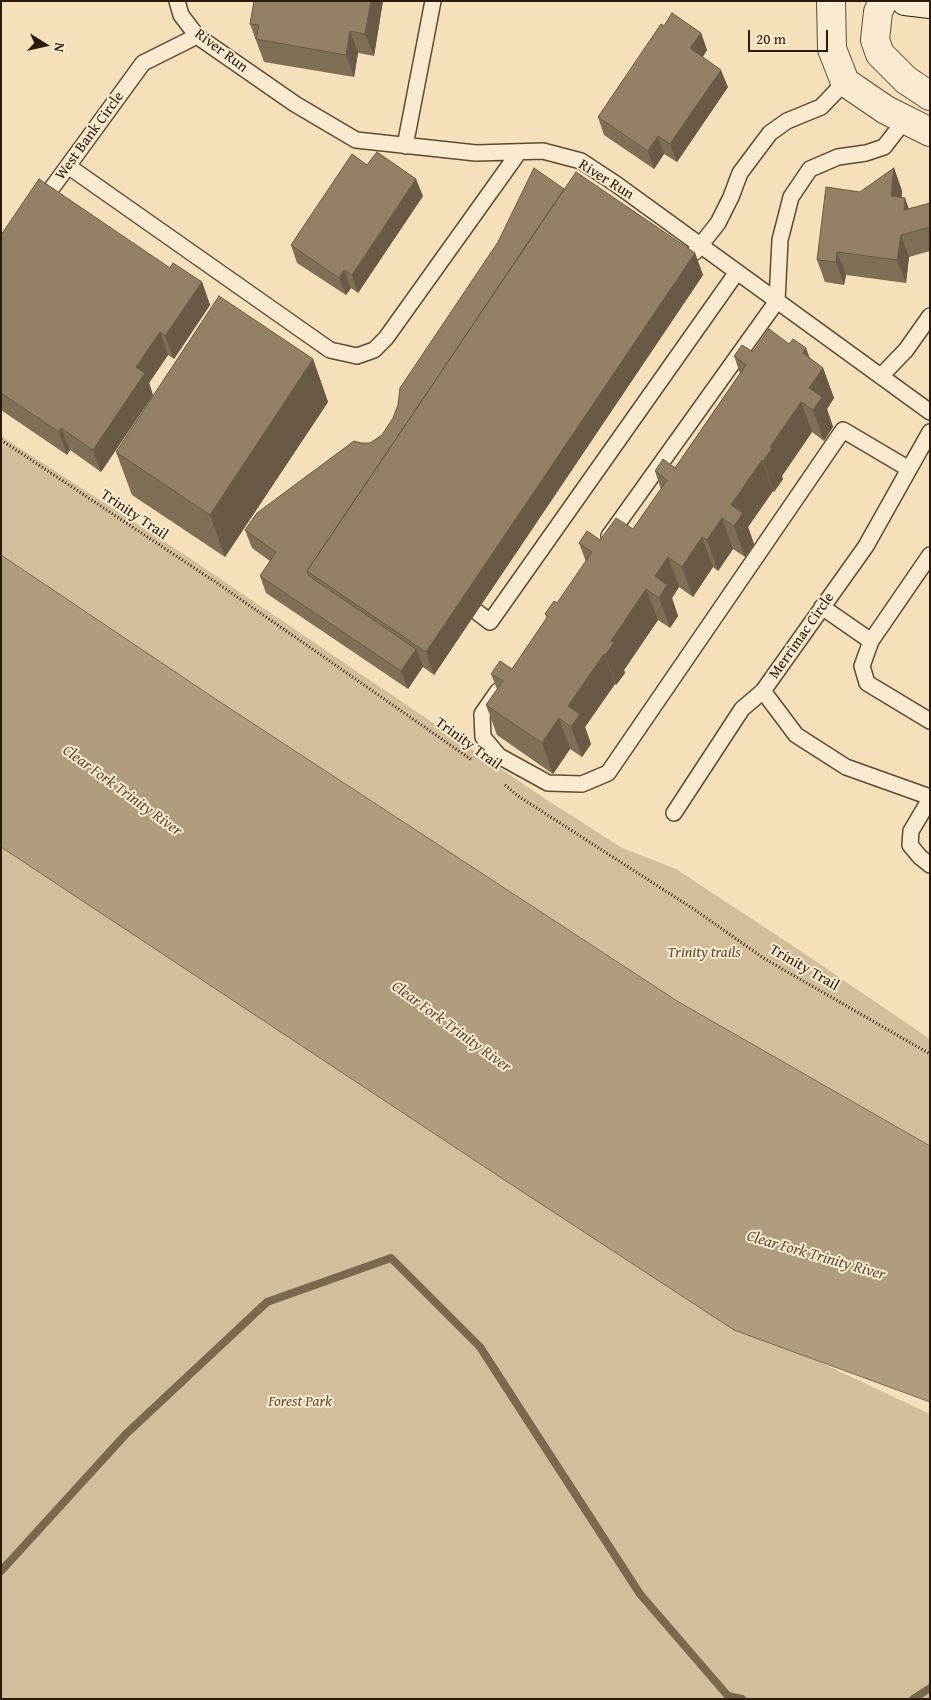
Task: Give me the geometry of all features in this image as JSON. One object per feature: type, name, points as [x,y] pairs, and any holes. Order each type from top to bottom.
[{"type":"street","points":[[831,1],[832,49],[845,82],[886,110],[930,132]]},
{"type":"street","points":[[883,1],[878,12],[875,40],[880,54],[906,80],[930,96]]},
{"type":"street","points":[[905,1],[930,4]]},
{"type":"lane","name":"River Run","points":[[177,1],[181,15],[197,36],[295,104],[356,140],[476,153],[543,151],[581,161],[616,184],[930,412]]},
{"type":"lane","points":[[405,146],[433,1]]},
{"type":"lane","name":"West Bank Circle","points":[[35,212],[143,63],[197,36]]},
{"type":"lane","points":[[686,264],[718,223],[740,173],[770,133],[787,121],[821,107],[845,82]]},
{"type":"lane","points":[[604,544],[777,301],[780,240],[791,196],[810,169],[838,158],[866,153],[884,147],[905,120]]},
{"type":"lane","points":[[68,166],[330,350],[357,356],[374,350],[386,338],[519,152]]},
{"type":"lane","points":[[477,612],[490,622],[737,272]]},
{"type":"lane","points":[[881,376],[906,350],[930,316]]},
{"type":"lane","points":[[505,682],[482,714],[483,737],[499,756],[548,783],[582,784],[608,773],[843,430],[909,468]]},
{"type":"lane","name":"Merrimac Circle","points":[[930,432],[866,546],[764,691],[796,735],[846,767],[930,798]]},
{"type":"lane","points":[[930,555],[870,641],[862,666],[867,683],[930,721]]},
{"type":"lane","points":[[822,607],[870,641]]},
{"type":"lane","points":[[674,813],[742,709],[764,691]]},
{"type":"lane","points":[[930,798],[911,831],[910,845],[930,865]]},
{"type":"path","name":"Trinity Trail","points":[[1,440],[220,585],[475,762]]},
{"type":"path","name":"Trinity Trail","points":[[503,784],[518,796],[692,908],[765,959],[930,1054]]},
{"type":"green space","name":"Trinity trails","points":[[1,436],[188,557],[544,798],[622,848],[676,869],[930,1039],[930,1146],[677,1001],[211,696],[1,555]]},
{"type":"green space","name":"Forest Park","points":[[1,847],[690,1301],[930,1414],[930,1699],[1,1699]]},
{"type":"water","name":"Clear Fork Trinity River","points":[[1,555],[211,696],[677,1001],[930,1146],[930,1402],[734,1330],[1,847]]},
{"type":"building","points":[[254,1],[371,1],[365,34],[350,31],[346,55],[256,39],[259,25],[250,24]]},
{"type":"building","points":[[672,13],[701,33],[690,48],[721,70],[670,144],[658,136],[648,151],[598,117],[661,24],[664,26]]},
{"type":"building","points":[[377,152],[416,179],[352,275],[344,270],[339,278],[291,245],[352,154],[367,165]]},
{"type":"building","points":[[534,168],[564,189],[307,571],[309,576],[416,649],[401,671],[260,576],[276,552],[245,530],[257,513],[354,441],[370,443],[382,435],[393,418],[398,405],[400,388],[498,242]]},
{"type":"building","points":[[894,168],[891,196],[905,198],[904,210],[930,203],[930,227],[901,235],[897,260],[837,252],[836,262],[817,260],[826,187],[860,192]]},
{"type":"building","points":[[576,172],[695,253],[426,652],[307,571]]},
{"type":"building","points":[[39,179],[170,268],[173,263],[202,282],[165,336],[160,332],[136,367],[145,373],[93,450],[61,428],[59,432],[1,393],[1,235]]},
{"type":"building","points":[[219,296],[313,359],[210,515],[116,452]]},
{"type":"building","points":[[769,329],[789,344],[793,339],[806,348],[803,353],[823,368],[809,388],[822,397],[813,410],[801,402],[770,447],[772,449],[762,460],[731,505],[743,513],[734,526],[722,518],[707,540],[702,537],[682,567],[668,557],[655,576],[667,585],[659,598],[646,589],[611,641],[614,643],[604,654],[568,706],[580,714],[571,727],[559,718],[542,743],[486,705],[503,681],[491,674],[500,661],[512,669],[548,616],[545,614],[554,601],[557,603],[592,552],[579,543],[587,531],[600,540],[616,518],[633,529],[667,480],[655,471],[663,459],[675,468],[746,365],[734,356],[742,345],[753,352]]},
{"type":"waterway","points":[[1,1571],[126,1434],[267,1302],[391,1258],[480,1347],[640,1594],[728,1696],[742,1699]]},
{"type":"waterway","points":[[913,1699],[930,1688]]}]
